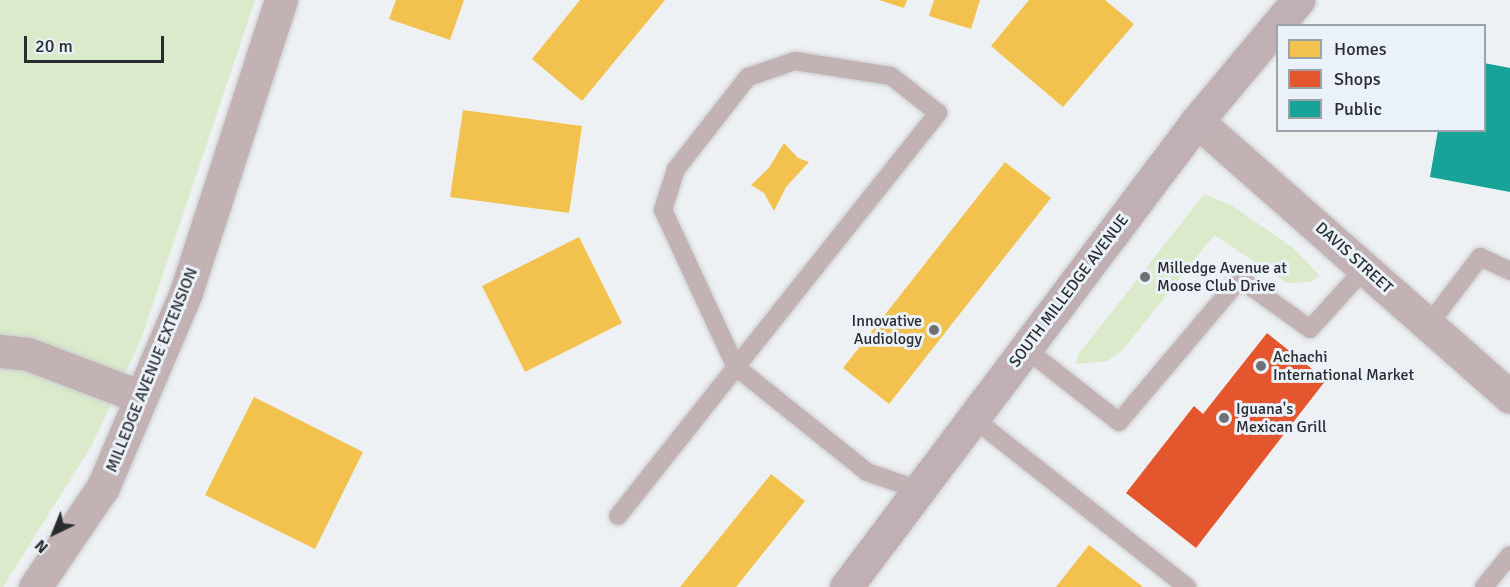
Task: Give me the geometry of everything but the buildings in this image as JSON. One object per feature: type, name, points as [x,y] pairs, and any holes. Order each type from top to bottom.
[{"type":"main road","name":"SOUTH MILLEDGE AVENUE","points":[[1278,24],[1298,0]]},
{"type":"main road","name":"SOUTH MILLEDGE AVENUE","points":[[846,587],[1197,122],[1276,27]]},
{"type":"street","name":"MILLEDGE AVENUE EXTENSION","points":[[35,587],[103,488],[186,292],[281,0]]},
{"type":"street","name":"DAVIS STREET","points":[[1197,122],[1366,267],[1427,327],[1510,396]]},
{"type":"street","points":[[0,351],[27,354],[141,398]]},
{"type":"lane","points":[[618,516],[736,367],[938,113],[891,76],[795,61],[748,77],[676,169],[663,210],[736,367],[867,472],[919,490]]},
{"type":"lane","points":[[1427,327],[1480,257],[1510,271]]},
{"type":"lane","points":[[1026,349],[1119,422],[1240,279],[1310,329],[1366,267]]},
{"type":"lane","points":[[973,418],[1187,587]]},
{"type":"lane","points":[[1484,587],[1510,555]]},
{"type":"green space","points":[[0,0],[255,0],[142,337],[92,445],[3,587],[0,587]]},
{"type":"green space","points":[[1204,194],[1231,205],[1292,247],[1320,276],[1310,282],[1287,283],[1214,235],[1122,351],[1107,361],[1076,364],[1078,355]]},
{"type":"place","name":"Milledge Avenue at Moose Club Drive","points":[[1145,277]]},
{"type":"place","name":"Innovative Audiology","points":[[934,330]]},
{"type":"place","name":"Achachi International Market","points":[[1261,366]]},
{"type":"place","name":"Iguana's Mexican Grill","points":[[1224,418]]}]
